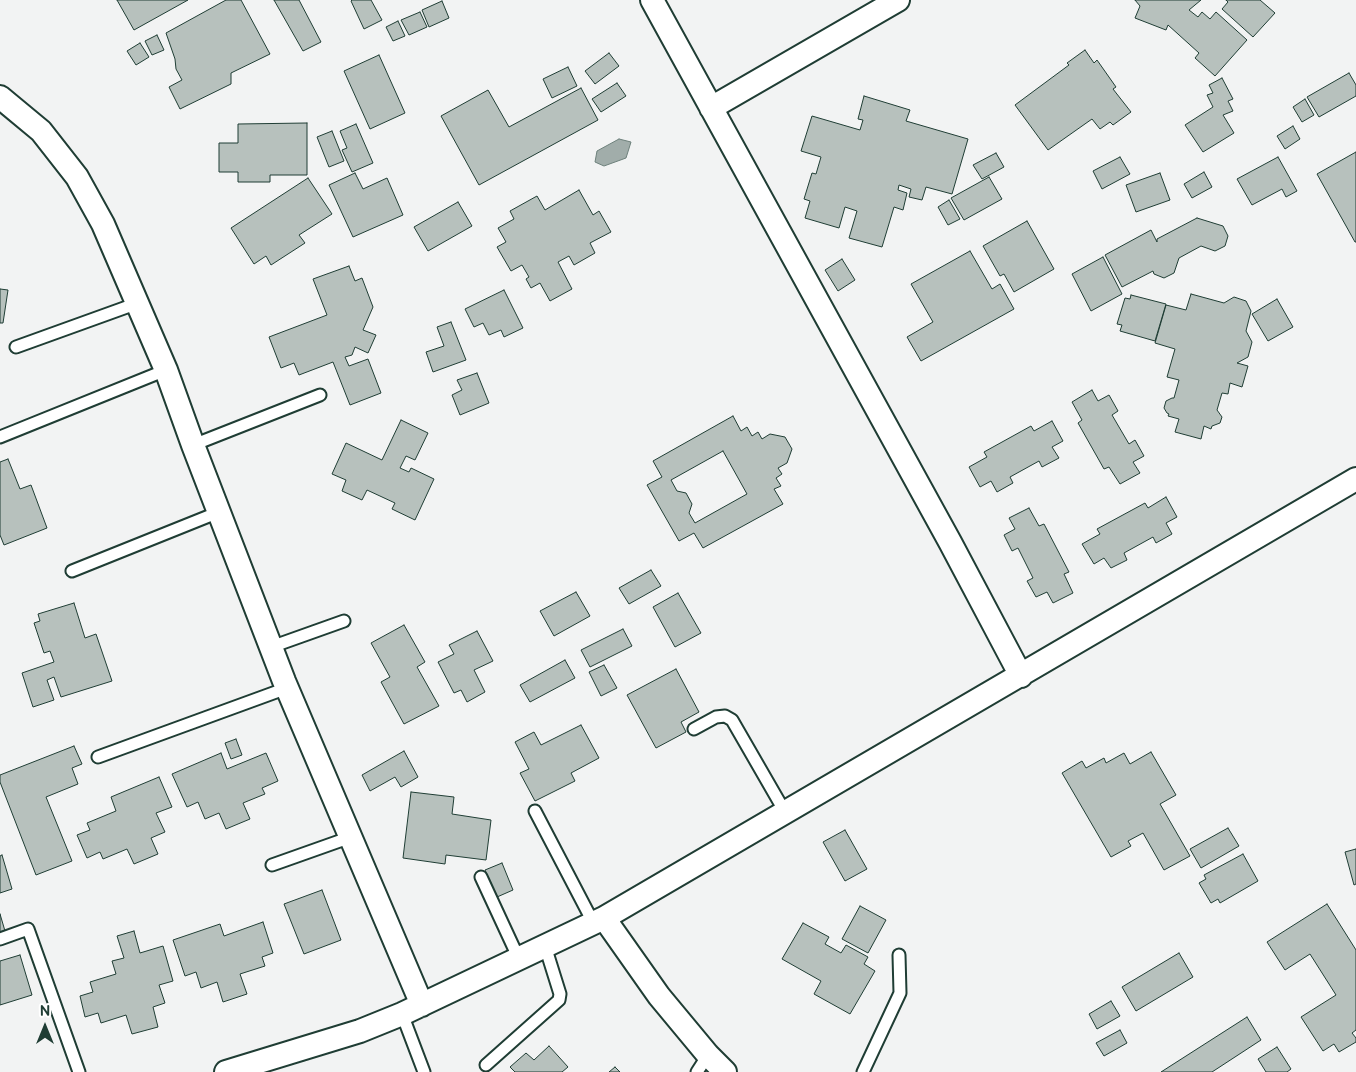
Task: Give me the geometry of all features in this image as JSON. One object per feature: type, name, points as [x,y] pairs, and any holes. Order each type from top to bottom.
[{"type":"street","points":[[652,0],[946,533],[1021,676]]},
{"type":"street","points":[[711,108],[898,0]]},
{"type":"street","points":[[0,97],[40,131],[77,178],[103,224],[166,370],[287,688],[422,1005]]},
{"type":"street","points":[[226,1072],[360,1031],[402,1014],[599,921],[1356,479]]},
{"type":"street","points":[[599,921],[659,996],[702,1063],[725,1072]]},
{"type":"lane","points":[[16,348],[138,303]]},
{"type":"lane","points":[[0,436],[166,370]]},
{"type":"lane","points":[[193,445],[320,395]]},
{"type":"lane","points":[[72,571],[219,512]]},
{"type":"lane","points":[[271,647],[344,621]]},
{"type":"lane","points":[[98,757],[287,688]]},
{"type":"lane","points":[[694,729],[716,717],[725,716],[732,720],[785,812]]},
{"type":"lane","points":[[535,811],[599,921]]},
{"type":"lane","points":[[272,865],[351,837]]},
{"type":"lane","points":[[481,877],[520,959]]},
{"type":"lane","points":[[0,939],[28,929],[79,1072]]},
{"type":"lane","points":[[486,1065],[559,1000],[560,994],[545,946]]},
{"type":"lane","points":[[863,1072],[900,993],[899,955]]},
{"type":"lane","points":[[402,1014],[424,1072]]},
{"type":"shaded area","points":[[619,139],[631,142],[626,158],[604,166],[595,162],[597,151]]},
{"type":"building","points":[[117,0],[188,0],[134,30]]},
{"type":"building","points":[[226,0],[241,0],[270,54],[231,73],[231,84],[180,109],[169,87],[182,80],[176,69],[175,59],[166,33]]},
{"type":"building","points":[[274,0],[299,0],[321,42],[303,51]]},
{"type":"building","points":[[352,0],[371,0],[382,20],[364,29]]},
{"type":"building","points":[[1135,0],[1201,0],[1189,10],[1198,17],[1202,12],[1210,19],[1216,12],[1247,40],[1215,76],[1195,58],[1199,53],[1168,25],[1166,30],[1135,18],[1140,6]]},
{"type":"building","points":[[1226,0],[1260,0],[1275,13],[1253,37],[1222,9],[1228,2]]},
{"type":"building","points":[[442,1],[449,18],[429,27],[422,10]]},
{"type":"building","points":[[420,12],[427,27],[409,35],[401,20]]},
{"type":"building","points":[[398,21],[405,36],[393,41],[386,27]]},
{"type":"building","points":[[157,35],[164,50],[152,55],[145,41]]},
{"type":"building","points":[[140,43],[149,57],[136,65],[127,51]]},
{"type":"building","points":[[1085,50],[1094,63],[1097,60],[1116,87],[1113,89],[1131,112],[1113,125],[1110,122],[1100,129],[1092,119],[1048,150],[1015,105],[1069,65],[1067,63]]},
{"type":"building","points":[[609,53],[619,66],[595,84],[585,71]]},
{"type":"building","points":[[379,55],[405,113],[370,129],[344,71]]},
{"type":"building","points":[[568,67],[577,86],[552,98],[543,79]]},
{"type":"building","points":[[1349,73],[1356,85],[1356,96],[1319,117],[1307,97]]},
{"type":"building","points":[[1222,78],[1233,99],[1228,101],[1233,111],[1223,115],[1234,133],[1203,152],[1185,125],[1213,107],[1207,95],[1213,93],[1209,85]]},
{"type":"building","points":[[617,83],[626,96],[601,112],[592,99]]},
{"type":"building","points":[[581,88],[598,120],[479,185],[441,116],[488,90],[509,127]]},
{"type":"building","points":[[864,96],[910,110],[906,121],[968,139],[952,194],[926,187],[922,200],[909,197],[911,189],[899,185],[898,190],[907,193],[903,210],[894,207],[882,247],[849,238],[857,211],[845,207],[839,228],[805,218],[810,201],[804,199],[812,173],[816,174],[821,157],[801,151],[812,116],[860,130],[863,120],[858,119]]},
{"type":"building","points":[[1305,99],[1314,115],[1302,122],[1293,107]]},
{"type":"building","points":[[307,123],[307,175],[270,175],[270,182],[238,182],[238,172],[219,172],[219,143],[238,143],[238,124]]},
{"type":"building","points":[[356,124],[373,163],[352,172],[342,150],[347,148],[340,131]]},
{"type":"building","points":[[1293,126],[1300,139],[1285,149],[1277,136]]},
{"type":"building","points":[[332,131],[344,161],[329,167],[317,137]]},
{"type":"building","points":[[1356,152],[1356,242],[1355,242],[1317,174]]},
{"type":"building","points":[[996,153],[1004,167],[982,179],[973,165]]},
{"type":"building","points":[[1120,157],[1130,174],[1102,189],[1093,171]]},
{"type":"building","points":[[1278,157],[1297,191],[1286,197],[1282,189],[1252,205],[1237,179]]},
{"type":"building","points":[[1204,172],[1212,187],[1192,198],[1184,184]]},
{"type":"building","points":[[355,173],[363,189],[387,178],[403,215],[353,237],[329,185]]},
{"type":"building","points":[[1160,173],[1170,200],[1136,212],[1126,185]]},
{"type":"building","points":[[989,177],[1002,199],[964,220],[951,198]]},
{"type":"building","points":[[308,178],[332,214],[299,235],[305,243],[271,265],[266,256],[254,264],[231,228]]},
{"type":"building","points":[[579,190],[593,215],[599,211],[611,232],[590,243],[595,253],[574,265],[569,256],[558,262],[572,289],[550,301],[540,283],[531,288],[526,279],[529,277],[522,265],[511,271],[497,247],[506,242],[498,228],[514,219],[510,211],[537,196],[545,210]]},
{"type":"building","points":[[949,200],[960,219],[948,225],[938,207]]},
{"type":"building","points":[[458,202],[472,226],[428,251],[414,227]]},
{"type":"building","points":[[1197,218],[1223,226],[1228,236],[1225,246],[1215,251],[1201,246],[1179,258],[1174,273],[1164,278],[1154,274],[1153,271],[1122,287],[1105,255],[1151,230],[1157,242],[1157,239]]},
{"type":"building","points":[[1027,221],[1054,269],[1014,292],[1004,274],[1000,276],[983,246]]},
{"type":"building","points":[[970,251],[992,289],[1000,284],[1014,309],[921,361],[907,337],[933,322],[911,284]]},
{"type":"building","points":[[1103,257],[1122,294],[1091,311],[1072,274]]},
{"type":"building","points":[[842,259],[855,280],[838,291],[825,270]]},
{"type":"building","points":[[349,266],[355,281],[362,278],[373,307],[363,330],[376,335],[368,353],[355,347],[352,355],[345,357],[349,366],[368,359],[381,393],[350,405],[333,362],[299,375],[294,363],[281,368],[269,337],[327,315],[313,279]]},
{"type":"building","points":[[0,289],[8,290],[3,323],[0,323]]},
{"type":"building","points":[[504,290],[523,328],[504,337],[501,330],[489,335],[483,323],[474,327],[465,309]]},
{"type":"building","points":[[1191,294],[1224,303],[1234,297],[1246,301],[1251,311],[1246,331],[1252,342],[1248,357],[1237,363],[1248,366],[1242,387],[1230,383],[1228,394],[1222,393],[1217,410],[1222,417],[1220,423],[1212,426],[1211,429],[1204,426],[1201,439],[1175,432],[1179,419],[1168,416],[1169,414],[1164,408],[1166,401],[1174,398],[1179,380],[1167,377],[1175,349],[1155,343],[1166,305],[1186,310]]},
{"type":"building","points":[[1131,295],[1166,304],[1155,341],[1120,331],[1122,325],[1117,324],[1125,298],[1130,299]]},
{"type":"building","points":[[1277,299],[1293,327],[1268,341],[1252,314]]},
{"type":"building","points":[[451,322],[466,360],[433,372],[426,352],[444,346],[437,327]]},
{"type":"building","points":[[477,373],[489,403],[460,415],[452,395],[462,390],[457,380]]},
{"type":"building","points":[[1092,390],[1098,401],[1109,395],[1118,411],[1112,415],[1129,444],[1135,440],[1144,456],[1133,462],[1140,473],[1120,484],[1109,467],[1104,469],[1078,423],[1082,420],[1072,402]]},
{"type":"building","points":[[733,416],[741,431],[747,427],[752,436],[758,432],[762,439],[770,434],[785,437],[792,449],[787,463],[778,468],[782,474],[776,478],[781,486],[774,489],[783,504],[703,548],[694,533],[679,541],[647,485],[662,477],[653,461]],"holes":[[[723,451],[747,494],[695,523],[689,513],[692,504],[686,493],[677,491],[671,480]]]},
{"type":"building","points":[[401,420],[428,433],[415,460],[406,456],[400,468],[409,472],[411,468],[434,479],[415,520],[392,509],[395,503],[367,490],[362,500],[342,491],[346,480],[332,474],[346,443],[382,460]]},
{"type":"building","points":[[1052,421],[1063,441],[1052,447],[1059,458],[1042,467],[1039,461],[1010,477],[1013,483],[997,492],[991,481],[980,487],[969,467],[987,457],[984,452],[1031,426],[1034,431]]},
{"type":"building","points":[[8,459],[20,489],[31,485],[47,528],[4,545],[0,535],[0,462]]},
{"type":"building","points":[[1166,497],[1177,517],[1166,523],[1172,534],[1156,543],[1153,537],[1124,553],[1127,560],[1111,568],[1104,558],[1094,564],[1082,544],[1100,534],[1097,529],[1145,503],[1148,508]]},
{"type":"building","points":[[1029,508],[1039,526],[1044,524],[1069,572],[1064,574],[1073,593],[1053,603],[1047,592],[1036,597],[1027,581],[1033,578],[1018,548],[1012,551],[1004,535],[1015,529],[1009,518]]},
{"type":"building","points":[[651,570],[661,586],[629,604],[619,588]]},
{"type":"building","points":[[576,592],[590,616],[554,636],[540,611]]},
{"type":"building","points":[[678,593],[701,633],[675,647],[653,607]]},
{"type":"building","points":[[74,603],[85,638],[96,634],[112,681],[61,697],[54,677],[47,680],[54,700],[33,707],[22,673],[54,662],[50,651],[44,653],[34,623],[40,621],[38,614]]},
{"type":"building","points":[[404,625],[425,662],[417,667],[439,706],[404,724],[381,682],[390,677],[371,643]]},
{"type":"building","points":[[623,629],[632,646],[590,667],[581,650]]},
{"type":"building","points":[[477,631],[493,661],[474,670],[485,692],[467,702],[461,690],[454,693],[438,662],[454,654],[449,645]]},
{"type":"building","points":[[565,660],[575,678],[530,702],[520,685]]},
{"type":"building","points":[[604,665],[617,688],[601,696],[589,672]]},
{"type":"building","points":[[676,669],[699,712],[681,722],[686,732],[656,748],[627,695]]},
{"type":"building","points":[[581,725],[599,758],[571,773],[575,781],[535,801],[520,773],[529,769],[515,742],[534,732],[541,745]]},
{"type":"building","points":[[236,739],[242,755],[231,759],[225,743]]},
{"type":"building","points":[[74,746],[82,764],[72,768],[78,784],[46,797],[72,861],[36,875],[0,782],[0,775]]},
{"type":"building","points":[[404,751],[418,777],[401,787],[395,777],[370,791],[362,775]]},
{"type":"building","points":[[1151,752],[1176,795],[1160,804],[1190,856],[1164,870],[1143,833],[1128,841],[1131,846],[1111,857],[1062,773],[1082,761],[1086,768],[1104,758],[1106,763],[1124,753],[1130,764]]},
{"type":"building","points":[[221,753],[227,769],[266,753],[278,781],[262,788],[265,794],[243,803],[250,819],[226,829],[219,813],[205,819],[198,802],[187,807],[172,774]]},
{"type":"building","points":[[159,777],[172,807],[156,813],[165,832],[151,838],[158,854],[134,864],[127,849],[103,859],[100,852],[87,858],[77,835],[90,830],[87,823],[116,811],[111,797]]},
{"type":"building","points":[[411,792],[454,797],[452,814],[491,820],[486,860],[446,855],[445,864],[403,858]]},
{"type":"building","points":[[1228,828],[1239,846],[1201,868],[1190,849]]},
{"type":"building","points":[[845,830],[867,869],[845,881],[823,842]]},
{"type":"building","points":[[1356,849],[1356,884],[1354,885],[1345,852]]},
{"type":"building","points":[[1243,854],[1258,881],[1220,903],[1218,899],[1211,903],[1199,883],[1206,879],[1204,875]]},
{"type":"building","points":[[2,855],[12,889],[0,893],[0,856]]},
{"type":"building","points":[[502,863],[513,890],[497,897],[485,870]]},
{"type":"building","points":[[322,890],[341,940],[304,954],[284,904]]},
{"type":"building","points":[[1327,904],[1356,950],[1356,1030],[1352,1033],[1356,1038],[1356,1042],[1339,1052],[1334,1044],[1323,1051],[1301,1017],[1336,995],[1310,954],[1285,970],[1267,942]]},
{"type":"building","points":[[860,906],[886,920],[868,953],[842,939]]},
{"type":"building","points":[[0,914],[5,931],[0,932]]},
{"type":"building","points":[[263,922],[273,953],[262,957],[265,966],[240,974],[247,994],[223,1002],[217,982],[201,988],[196,972],[185,976],[173,940],[220,924],[224,936]]},
{"type":"building","points":[[803,923],[829,937],[825,944],[841,953],[846,945],[868,957],[864,964],[875,971],[850,1014],[814,994],[821,981],[782,959]]},
{"type":"building","points":[[134,931],[140,953],[163,946],[173,981],[159,985],[165,1003],[153,1007],[158,1027],[132,1034],[126,1015],[101,1023],[98,1013],[85,1017],[80,996],[93,992],[90,982],[116,974],[112,961],[124,958],[117,936]]},
{"type":"building","points":[[1179,953],[1193,977],[1136,1011],[1122,987]]},
{"type":"building","points":[[20,955],[32,995],[0,1005],[0,961]]},
{"type":"building","points":[[1111,1001],[1120,1016],[1097,1029],[1089,1014]]},
{"type":"building","points":[[1247,1017],[1261,1040],[1212,1072],[1161,1072]]},
{"type":"building","points":[[1120,1030],[1127,1043],[1104,1056],[1096,1043]]},
{"type":"building","points":[[549,1046],[568,1067],[562,1072],[515,1072],[510,1067],[526,1053],[534,1060]]},
{"type":"building","points":[[1277,1047],[1291,1069],[1287,1072],[1266,1072],[1258,1059]]},
{"type":"building","points":[[615,1067],[620,1072],[609,1072]]}]
